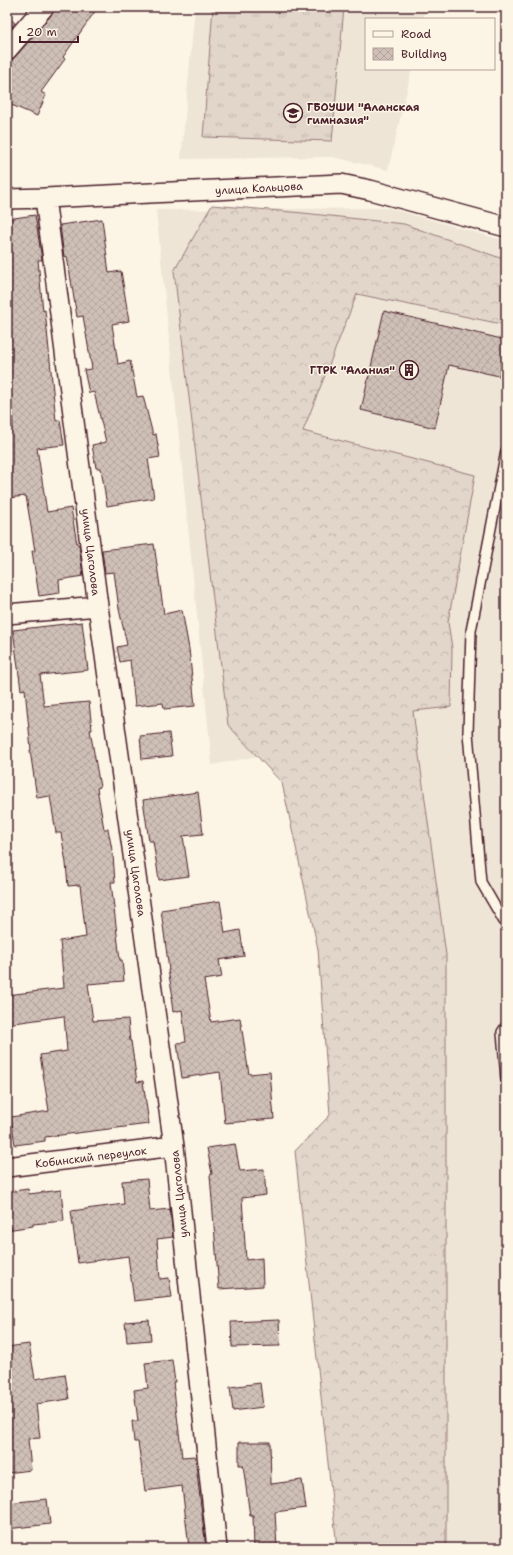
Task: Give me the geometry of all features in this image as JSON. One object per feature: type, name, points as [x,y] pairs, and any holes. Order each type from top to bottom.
[{"type":"street","points":[[7,50],[44,7]]},
{"type":"street","name":"улица Кольцова","points":[[7,199],[341,184],[370,190],[506,227]]},
{"type":"street","name":"улица Цаголова","points":[[45,198],[98,606],[174,1146],[217,1548]]},
{"type":"street","points":[[7,614],[98,606]]},
{"type":"street","name":"Кобинский переулок","points":[[7,1167],[174,1146]]},
{"type":"lane","points":[[506,451],[471,631],[468,733],[482,882],[506,925]]},
{"type":"lane","points":[[506,1026],[502,1032],[506,1079]]},
{"type":"shaded area","name":"ГБОУШИ \"Аланская гимназия\"","points":[[195,7],[426,7],[423,18],[365,18],[365,70],[412,70],[388,170],[333,157],[181,159]]},
{"type":"shaded area","points":[[389,208],[506,241],[506,1548],[425,1548],[299,748],[212,765],[156,210]]},
{"type":"green space","points":[[213,7],[344,7],[332,141],[203,137]]},
{"type":"green space","points":[[212,205],[404,224],[506,260],[506,325],[357,294],[303,431],[475,475],[448,622],[452,648],[451,707],[413,711],[446,955],[446,1548],[337,1548],[295,1151],[330,1115],[318,949],[282,783],[228,725],[174,271]]},
{"type":"building","points":[[55,7],[98,7],[63,57],[65,59],[41,92],[46,95],[37,116],[7,103],[7,61],[15,57],[52,14]]},
{"type":"building","points":[[7,16],[15,23],[7,33]]},
{"type":"building","points":[[35,215],[42,260],[38,260],[43,311],[45,310],[56,421],[60,420],[64,445],[37,448],[47,512],[71,508],[77,544],[79,545],[83,576],[59,580],[60,593],[39,596],[32,551],[35,551],[26,496],[7,498],[7,482],[10,482],[7,460],[7,427],[13,426],[7,363],[7,219]]},
{"type":"building","points":[[102,219],[109,273],[121,271],[129,321],[112,324],[118,364],[130,361],[137,397],[143,396],[153,435],[156,434],[160,457],[148,459],[154,498],[107,506],[101,468],[96,468],[92,445],[106,442],[94,392],[89,393],[84,370],[92,369],[83,316],[77,317],[67,256],[64,257],[60,225]]},
{"type":"building","name":"ГТРК \"Алания\"","points":[[384,311],[506,340],[506,348],[499,376],[449,365],[435,428],[361,410]]},
{"type":"building","points":[[154,544],[164,614],[182,610],[189,649],[195,706],[164,709],[163,703],[135,706],[130,660],[120,662],[117,647],[127,645],[119,609],[114,572],[105,573],[102,550]]},
{"type":"building","points":[[82,622],[88,670],[40,675],[44,706],[89,702],[92,730],[90,730],[100,787],[97,788],[104,829],[108,829],[113,855],[115,882],[111,882],[120,960],[122,960],[124,981],[88,984],[93,1021],[128,1019],[137,1082],[143,1081],[149,1124],[45,1137],[45,1141],[15,1145],[11,1117],[49,1111],[40,1055],[67,1051],[64,1016],[7,1024],[7,995],[64,988],[60,941],[86,937],[80,885],[68,886],[61,833],[56,833],[50,796],[37,798],[30,750],[25,689],[21,690],[13,630]]},
{"type":"building","points":[[169,733],[172,756],[142,759],[140,736]]},
{"type":"building","points":[[198,792],[203,834],[183,836],[189,876],[159,880],[153,841],[149,841],[143,800]]},
{"type":"building","points":[[220,901],[225,933],[240,930],[244,956],[219,960],[222,977],[204,980],[211,1022],[240,1018],[249,1074],[270,1072],[274,1119],[225,1123],[220,1072],[182,1078],[177,1043],[186,1042],[182,1010],[173,1012],[171,997],[173,997],[168,970],[161,910]]},
{"type":"building","points":[[235,1144],[240,1171],[264,1169],[266,1195],[242,1198],[246,1260],[262,1258],[263,1286],[219,1289],[210,1175],[212,1174],[207,1148]]},
{"type":"building","points":[[147,1179],[150,1211],[170,1209],[173,1237],[157,1239],[160,1279],[169,1278],[172,1297],[134,1301],[128,1256],[78,1263],[71,1211],[124,1204],[122,1181]]},
{"type":"building","points":[[28,1189],[29,1194],[61,1190],[64,1221],[33,1224],[33,1226],[7,1230],[7,1192]]},
{"type":"building","points":[[149,1320],[151,1340],[127,1342],[125,1322]]},
{"type":"building","points":[[279,1320],[280,1346],[232,1347],[231,1322]]},
{"type":"building","points":[[29,1344],[35,1379],[65,1374],[69,1399],[36,1404],[40,1438],[28,1439],[31,1470],[7,1473],[7,1347]]},
{"type":"building","points":[[172,1360],[175,1382],[173,1382],[182,1457],[195,1456],[206,1548],[189,1548],[182,1486],[145,1491],[138,1442],[134,1442],[132,1421],[138,1421],[134,1390],[148,1388],[145,1363]]},
{"type":"building","points":[[260,1383],[263,1407],[233,1411],[230,1387]]},
{"type":"building","points":[[239,1442],[270,1442],[271,1484],[302,1480],[306,1508],[275,1512],[277,1548],[254,1548],[253,1516],[250,1516],[243,1465],[239,1465]]},
{"type":"building","points":[[47,1499],[50,1524],[7,1529],[7,1503]]},
{"type":"place","name":"ГБОУШИ \"Аланская гимназия\"","points":[[293,113]]},
{"type":"place","name":"ГТРК \"Алания\"","points":[[409,370]]}]
